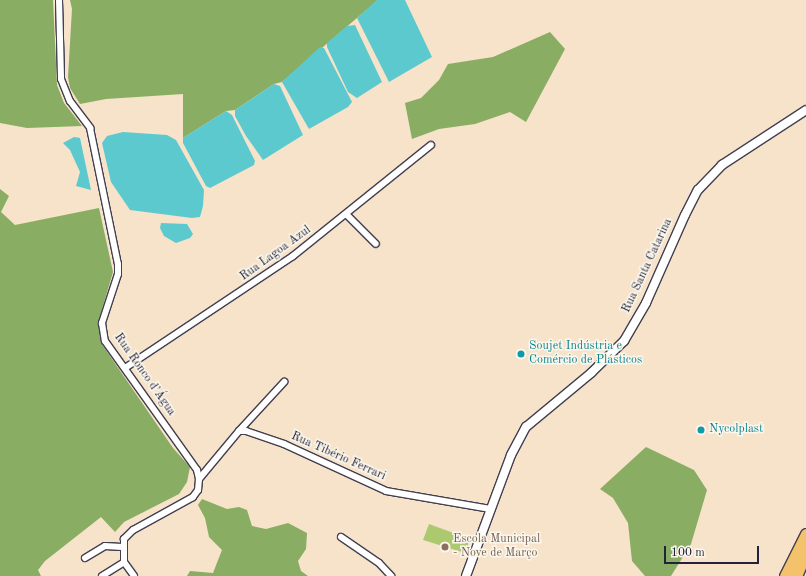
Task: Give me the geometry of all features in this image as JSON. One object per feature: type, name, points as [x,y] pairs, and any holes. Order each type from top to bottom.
[{"type":"highway","points":[[785,576],[806,534]]},
{"type":"highway","points":[[796,576],[806,552]]},
{"type":"street","name":"Rua Ronco d’Água","points":[[59,0],[61,79],[70,101],[90,128],[118,264],[118,274],[102,323],[105,341],[197,470],[200,479]]},
{"type":"street","name":"Rua Santa Catarina","points":[[466,576],[511,456],[526,427],[591,373],[624,341],[646,304],[685,215],[705,181],[722,165],[806,110]]},
{"type":"street","name":"Rua Lagoa Azul","points":[[125,368],[258,281],[346,214],[431,145]]},
{"type":"street","points":[[346,214],[376,244]]},
{"type":"street","points":[[134,576],[124,562],[122,547],[124,540],[133,530],[193,497],[198,490],[200,479],[239,432],[284,382]]},
{"type":"street","name":"Rua Tibério Ferrari","points":[[239,432],[254,432],[386,490],[490,509]]},
{"type":"street","points":[[341,536],[379,563],[391,576]]},
{"type":"street","points":[[85,558],[105,546],[122,547]]},
{"type":"street","points":[[102,576],[124,562]]},
{"type":"green space","points":[[0,0],[53,0],[57,85],[64,103],[82,126],[27,128],[0,123]]},
{"type":"green space","points":[[70,0],[378,0],[282,82],[274,84],[235,110],[226,111],[183,138],[183,94],[106,99],[80,104],[70,88],[68,77],[72,9]]},
{"type":"green space","points":[[550,32],[565,49],[526,122],[510,112],[475,124],[439,129],[412,139],[405,103],[421,98],[439,80],[448,64],[493,57]]},
{"type":"green space","points":[[0,189],[9,196],[1,212],[15,225],[99,208],[113,272],[98,323],[101,343],[173,448],[190,467],[187,482],[179,494],[124,522],[115,532],[101,517],[45,561],[38,570],[41,576],[0,576]]},
{"type":"green space","points":[[646,447],[694,470],[707,490],[691,544],[671,576],[645,576],[632,561],[628,523],[613,498],[600,489]]},
{"type":"green space","points":[[202,499],[227,509],[239,507],[247,510],[252,526],[266,529],[288,523],[307,533],[306,549],[298,561],[301,571],[308,576],[187,576],[190,571],[213,573],[222,550],[209,537],[205,518],[198,505]]},
{"type":"green space","points":[[429,524],[470,539],[465,553],[423,540]]},
{"type":"water","points":[[377,0],[405,0],[432,57],[389,82],[357,18]]},
{"type":"water","points":[[355,25],[382,82],[357,98],[348,92],[327,47],[327,43],[347,26]]},
{"type":"water","points":[[320,47],[324,48],[352,102],[348,107],[309,129],[282,82]]},
{"type":"water","points":[[274,84],[280,86],[303,135],[263,160],[246,136],[235,116],[235,110]]},
{"type":"water","points":[[226,111],[232,115],[255,161],[254,165],[210,188],[206,186],[183,143],[183,138]]},
{"type":"water","points":[[123,132],[167,135],[176,140],[204,190],[203,206],[200,217],[192,218],[130,210],[111,182],[102,143],[107,136]]},
{"type":"water","points":[[74,137],[80,138],[91,190],[76,186],[80,172],[70,150],[63,143]]},
{"type":"water","points":[[161,223],[187,224],[193,234],[190,238],[176,243],[164,236],[160,228]]},
{"type":"place","name":"Soujet Indústria e Comércio de Plásticos","points":[[521,354]]},
{"type":"place","name":"Nycolplast","points":[[701,430]]},
{"type":"place","name":"Escola Municipal - Nove de Março","points":[[445,547]]}]
